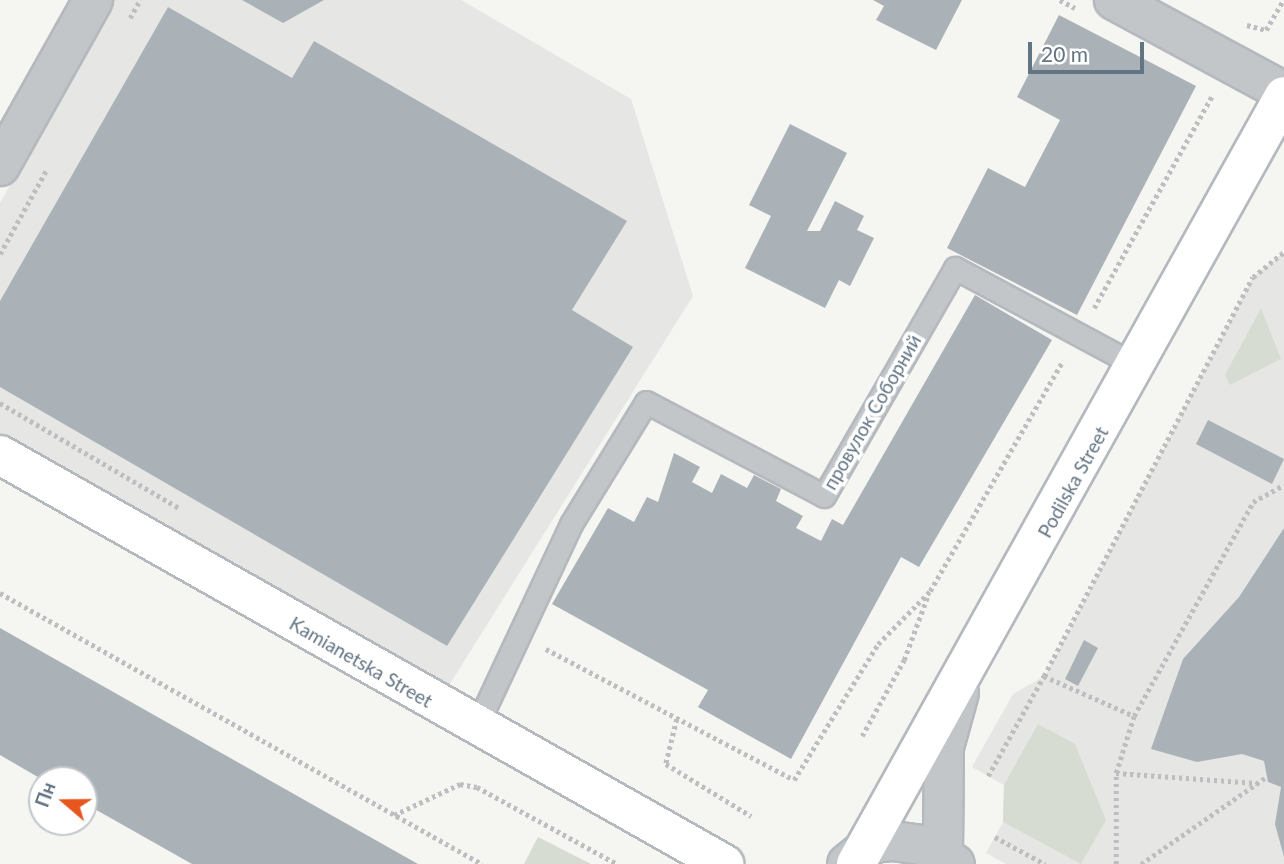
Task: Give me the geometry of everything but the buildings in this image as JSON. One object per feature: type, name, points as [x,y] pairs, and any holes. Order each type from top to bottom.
[{"type":"street","points":[[0,166],[93,0]]},
{"type":"street","points":[[1114,0],[1284,94]]},
{"type":"street","name":"Podilska Street","points":[[857,858],[971,665],[1284,94]]},
{"type":"street","name":"Kamianetska Street","points":[[0,455],[476,727],[724,864]]},
{"type":"street","points":[[857,858],[907,841],[949,859],[944,747],[971,665]]},
{"type":"lane","name":"провулок Соборний","points":[[476,727],[524,637],[571,524],[646,401],[824,496],[955,268],[1137,366]]},
{"type":"path","points":[[1266,30],[1283,0]]},
{"type":"path","points":[[862,736],[904,660],[930,591],[1079,335],[1215,85]]},
{"type":"path","points":[[988,776],[1044,676],[1253,277],[1284,252]]},
{"type":"path","points":[[0,403],[194,516]]},
{"type":"path","points":[[1116,864],[1116,773],[1134,716],[1254,502],[1284,485]]},
{"type":"path","points":[[524,637],[794,780],[878,643],[930,591]]},
{"type":"path","points":[[0,593],[482,864]]},
{"type":"path","points":[[1044,676],[1134,716]]},
{"type":"path","points":[[677,719],[663,753],[666,764],[751,816]]},
{"type":"path","points":[[1116,773],[1258,783]]},
{"type":"path","points":[[1141,864],[1266,777]]},
{"type":"path","points":[[394,815],[460,784],[477,787],[617,864]]},
{"type":"path","points":[[995,837],[1045,864]]},
{"type":"shaded area","points":[[113,0],[461,0],[631,99],[693,296],[446,690],[0,434],[0,203]]},
{"type":"shaded area","points":[[1284,252],[1284,864],[1006,864],[986,853],[1003,822],[1004,785],[972,767],[1013,694],[1045,676],[1253,277]]},
{"type":"shaded area","points":[[1261,308],[1281,359],[1230,385],[1225,375]]},
{"type":"shaded area","points":[[1038,724],[1075,744],[1106,820],[1081,864],[1003,822],[1004,785]]},
{"type":"shaded area","points":[[538,837],[591,864],[524,864]]}]
